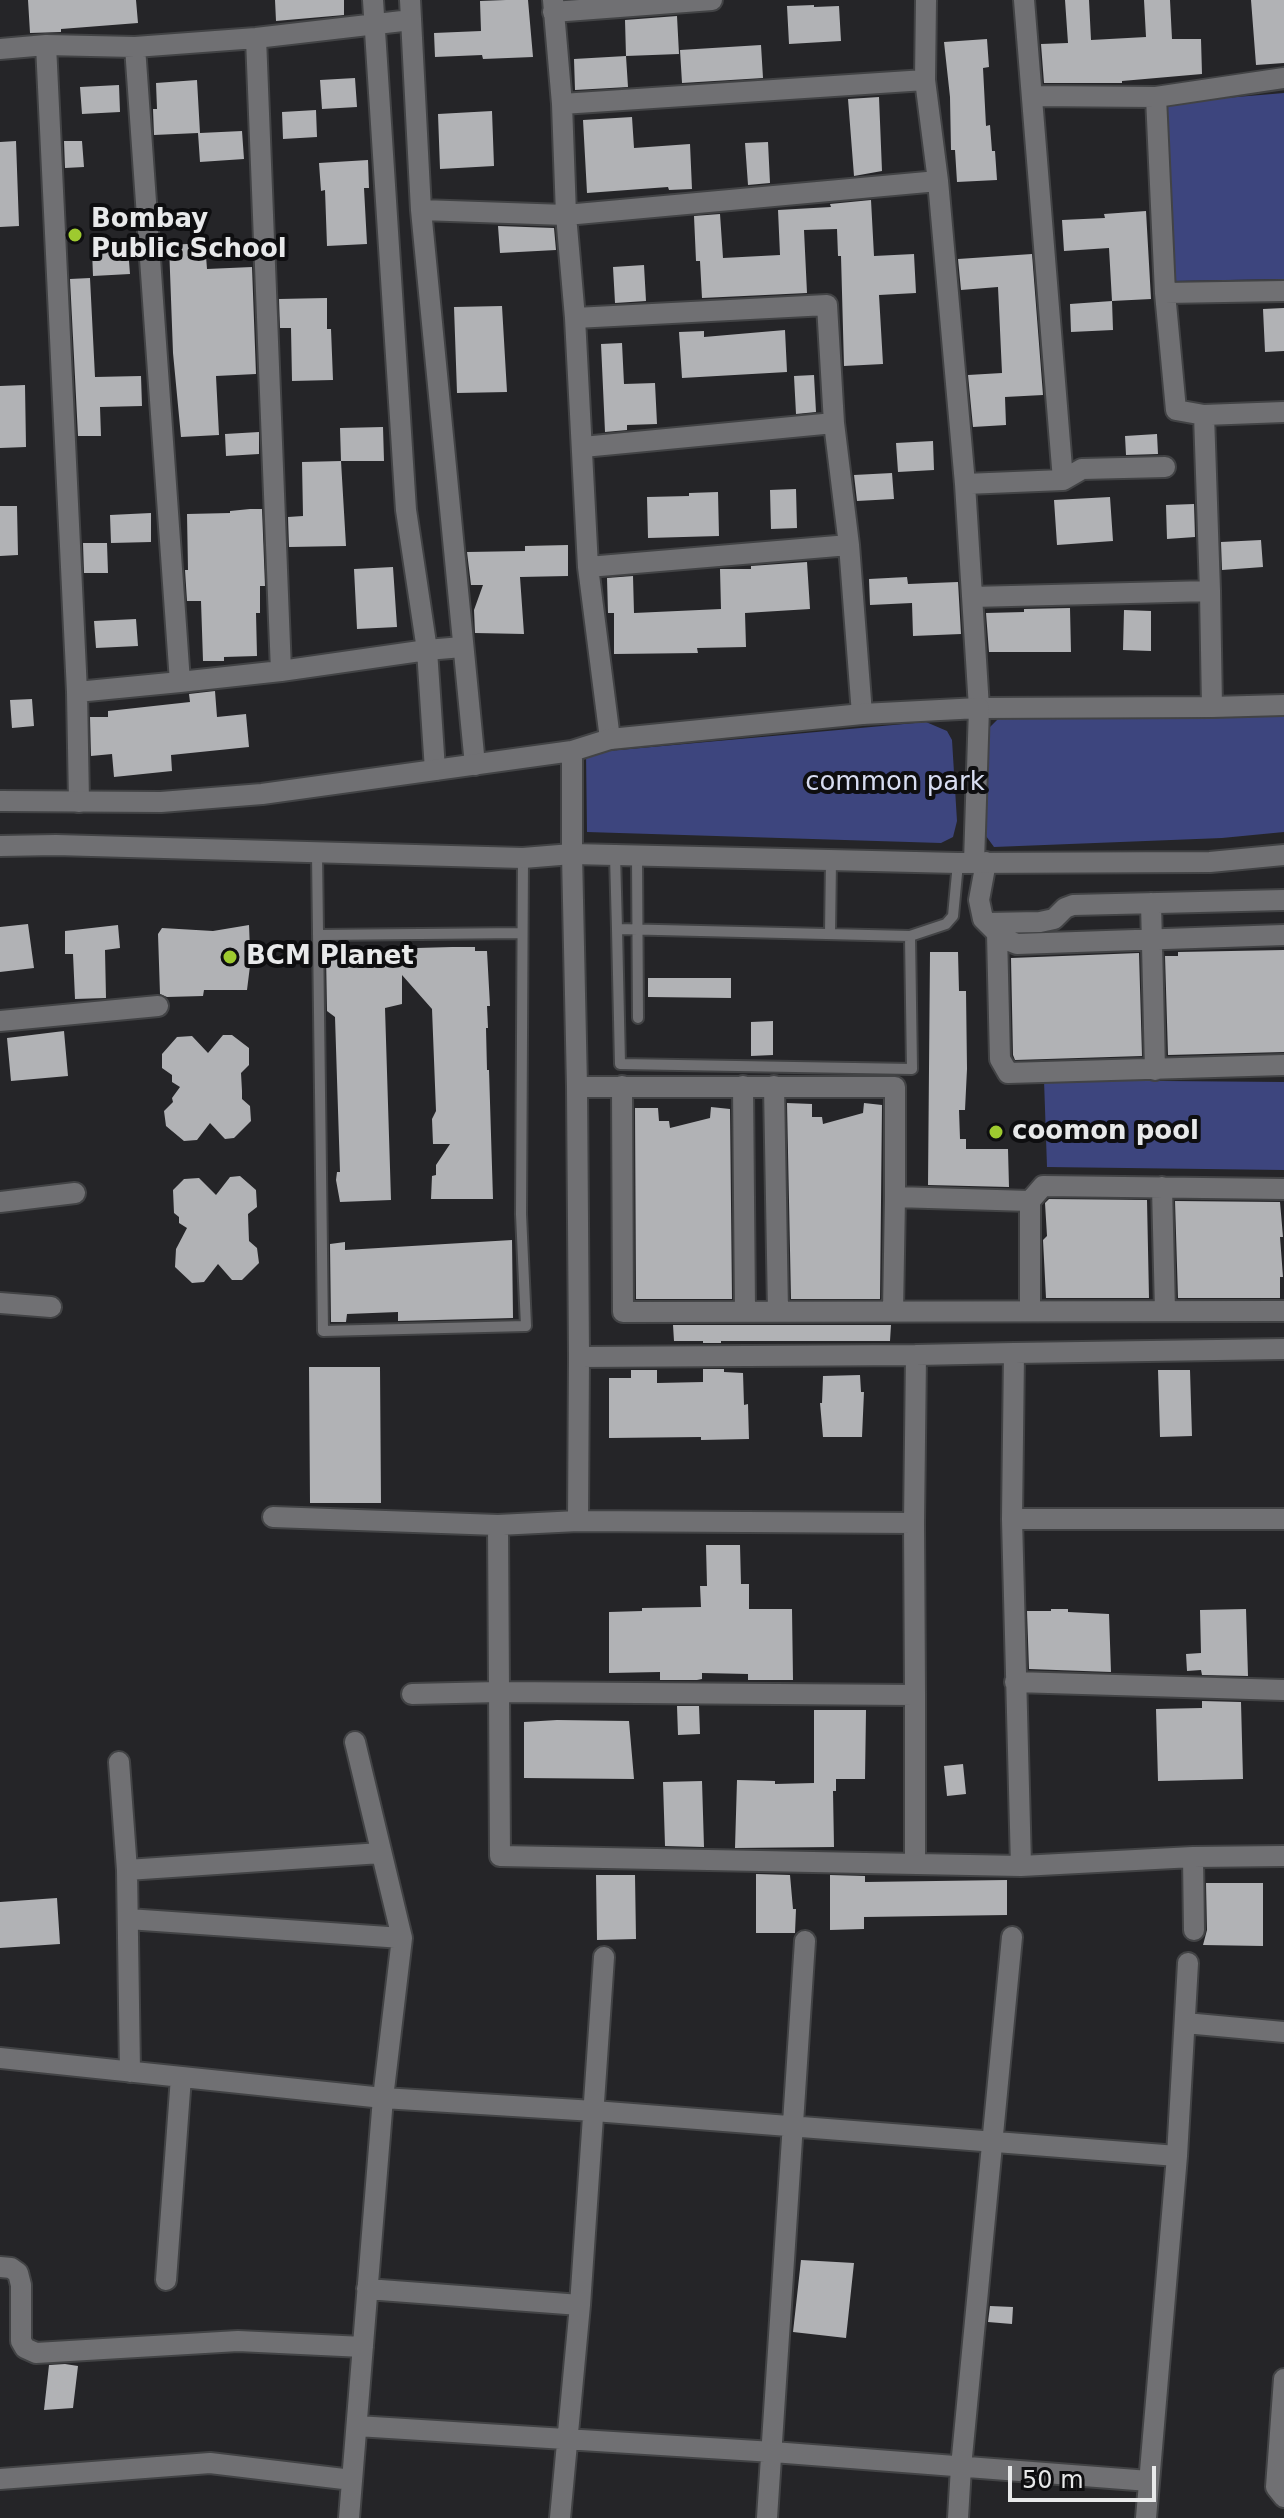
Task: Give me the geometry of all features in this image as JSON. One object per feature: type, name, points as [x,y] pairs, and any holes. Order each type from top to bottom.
[{"type":"street","points":[[373,0],[406,510],[427,650],[435,770]]},
{"type":"street","points":[[610,739],[588,567],[562,104],[553,6],[712,0]]},
{"type":"street","points":[[926,0],[925,80],[938,181],[965,484],[979,708],[973,862],[983,919],[1002,938],[1017,944],[1284,935]]},
{"type":"street","points":[[1024,0],[1063,480]]},
{"type":"street","points":[[0,49],[46,45],[135,47],[256,38],[375,24],[410,10],[421,210],[475,765]]},
{"type":"street","points":[[256,38],[281,671]]},
{"type":"street","points":[[46,45],[77,692],[79,802]]},
{"type":"street","points":[[135,47],[180,682]]},
{"type":"street","points":[[1032,96],[1156,97],[1284,78]]},
{"type":"street","points":[[562,104],[925,80]]},
{"type":"street","points":[[1156,97],[1165,293],[1176,410],[1204,415],[1284,412]]},
{"type":"street","points":[[421,210],[566,215],[938,181]]},
{"type":"street","points":[[1165,293],[1284,291]]},
{"type":"street","points":[[575,318],[827,305],[834,423],[849,545],[862,714]]},
{"type":"street","points":[[1204,415],[1212,707]]},
{"type":"street","points":[[583,447],[834,423]]},
{"type":"street","points":[[965,484],[1063,480],[1082,469],[1165,467]]},
{"type":"street","points":[[588,567],[849,545]]},
{"type":"street","points":[[972,597],[1210,591]]},
{"type":"street","points":[[77,692],[281,671],[462,647]]},
{"type":"street","points":[[0,801],[161,802],[262,794],[572,751],[610,739],[862,714],[979,708],[1284,705]]},
{"type":"street","points":[[572,751],[578,1521]]},
{"type":"street","points":[[0,846],[523,858],[572,854],[973,862],[1210,862],[1284,855]]},
{"type":"street","points":[[992,928],[1054,919],[1073,905],[1284,900]]},
{"type":"street","points":[[1151,903],[1155,1070]]},
{"type":"street","points":[[992,928],[1000,1059],[1008,1073],[1284,1065]]},
{"type":"street","points":[[0,1021],[158,1006]]},
{"type":"street","points":[[622,1086],[623,1312],[1284,1311]]},
{"type":"street","points":[[743,1086],[745,1311]]},
{"type":"street","points":[[774,1086],[778,1311]]},
{"type":"street","points":[[577,1087],[895,1087],[893,1311]]},
{"type":"street","points":[[1030,1311],[1030,1201],[1043,1186],[1284,1189]]},
{"type":"street","points":[[1162,1187],[1165,1311]]},
{"type":"street","points":[[0,1202],[75,1193]]},
{"type":"street","points":[[895,1197],[1030,1201]]},
{"type":"street","points":[[0,1303],[51,1307]]},
{"type":"street","points":[[579,1357],[1284,1349]]},
{"type":"street","points":[[1014,1353],[1012,1519],[1021,1866]]},
{"type":"street","points":[[915,1864],[916,1355]]},
{"type":"street","points":[[273,1517],[498,1525],[578,1521],[914,1523]]},
{"type":"street","points":[[1012,1519],[1284,1519]]},
{"type":"street","points":[[498,1525],[500,1856],[1021,1866],[1193,1857],[1284,1856]]},
{"type":"street","points":[[1015,1682],[1284,1690]]},
{"type":"street","points":[[412,1694],[915,1695]]},
{"type":"street","points":[[349,2518],[383,2098],[402,1938],[355,1742]]},
{"type":"street","points":[[119,1762],[127,1870],[130,2072]]},
{"type":"street","points":[[127,1870],[381,1853]]},
{"type":"street","points":[[1193,1857],[1194,1930]]},
{"type":"street","points":[[128,1919],[402,1938]]},
{"type":"street","points":[[958,2518],[1012,1937]]},
{"type":"street","points":[[767,2518],[805,1941]]},
{"type":"street","points":[[560,2518],[580,2305],[604,1957]]},
{"type":"street","points":[[1146,2518],[1177,2156],[1188,1963]]},
{"type":"street","points":[[1185,2023],[1284,2032]]},
{"type":"street","points":[[0,2058],[383,2098],[594,2111],[1177,2156]]},
{"type":"street","points":[[166,2280],[181,2077]]},
{"type":"street","points":[[0,2267],[11,2268],[18,2273],[21,2285],[21,2341],[25,2348],[36,2353],[238,2341],[363,2347]]},
{"type":"street","points":[[367,2289],[580,2305]]},
{"type":"street","points":[[1284,2379],[1276,2487],[1284,2497]]},
{"type":"street","points":[[357,2426],[773,2452],[1149,2481]]},
{"type":"street","points":[[0,2479],[210,2463],[352,2480]]},
{"type":"lane","points":[[317,853],[323,1331],[526,1326],[521,1214],[523,858]]},
{"type":"lane","points":[[615,855],[620,1064],[912,1069],[910,936]]},
{"type":"lane","points":[[637,856],[638,1018]]},
{"type":"lane","points":[[830,934],[831,860]]},
{"type":"lane","points":[[617,929],[910,936],[946,924],[953,916],[973,862]]},
{"type":"lane","points":[[318,935],[522,933]]},
{"type":"green space","points":[[1284,93],[1284,279],[1174,281],[1166,103]]},
{"type":"green space","name":"common park","points":[[1284,715],[1284,832],[1222,838],[994,847],[983,832],[985,732],[998,719]]},
{"type":"green space","name":"common park","points":[[926,722],[947,731],[952,740],[957,821],[953,837],[941,843],[587,832],[586,753]]},
{"type":"green space","points":[[1044,1080],[1284,1082],[1284,1170],[1047,1167]]},
{"type":"building","points":[[28,0],[136,0],[138,23],[30,33]]},
{"type":"building","points":[[275,0],[344,0],[344,15],[276,21]]},
{"type":"building","points":[[528,0],[533,57],[435,57],[434,33],[481,31],[480,1]]},
{"type":"building","points":[[1065,0],[1089,0],[1091,40],[1146,37],[1144,0],[1170,0],[1172,39],[1201,39],[1202,74],[1122,83],[1044,83],[1041,44],[1068,43]]},
{"type":"building","points":[[1251,0],[1284,0],[1284,63],[1256,65]]},
{"type":"building","points":[[787,6],[839,6],[841,41],[789,44]]},
{"type":"building","points":[[677,16],[679,54],[626,56],[625,20]]},
{"type":"building","points":[[987,39],[989,67],[983,68],[986,126],[990,125],[997,180],[957,182],[955,150],[951,150],[950,97],[944,42]]},
{"type":"building","points":[[761,45],[763,78],[682,83],[680,50]]},
{"type":"building","points":[[626,56],[628,87],[575,90],[574,59]]},
{"type":"building","points":[[355,78],[357,107],[322,109],[320,80]]},
{"type":"building","points":[[197,80],[200,133],[242,131],[244,159],[200,162],[198,133],[154,135],[156,83]]},
{"type":"building","points":[[119,85],[120,112],[82,114],[80,87]]},
{"type":"building","points":[[879,97],[882,171],[854,176],[848,99]]},
{"type":"building","points":[[316,110],[317,137],[283,139],[282,112]]},
{"type":"building","points":[[492,111],[494,166],[440,169],[438,114]]},
{"type":"building","points":[[632,117],[634,148],[690,144],[692,189],[669,190],[668,187],[587,193],[583,120]]},
{"type":"building","points":[[16,141],[19,226],[0,227],[0,142]]},
{"type":"building","points":[[64,141],[82,141],[84,167],[65,168]]},
{"type":"building","points":[[768,142],[770,183],[748,185],[745,143]]},
{"type":"building","points":[[368,160],[369,188],[364,188],[367,244],[327,246],[325,190],[321,191],[319,163]]},
{"type":"building","points":[[871,200],[874,256],[914,254],[916,293],[879,295],[883,364],[844,366],[841,256],[838,256],[837,229],[804,230],[807,293],[702,298],[694,216],[720,214],[723,258],[780,255],[778,210],[831,207],[830,204]]},
{"type":"building","points":[[1146,211],[1151,299],[1112,301],[1109,248],[1064,251],[1062,220],[1105,218],[1104,214]]},
{"type":"building","points":[[498,226],[554,228],[556,250],[500,253]]},
{"type":"building","points":[[205,243],[207,269],[252,267],[256,374],[216,376],[219,435],[181,437],[173,353],[169,245]]},
{"type":"building","points":[[128,248],[130,274],[93,276],[92,250]]},
{"type":"building","points":[[1032,254],[1043,395],[1005,397],[1006,425],[973,427],[968,375],[1002,373],[998,287],[961,290],[958,259]]},
{"type":"building","points":[[644,265],[646,301],[615,303],[613,267]]},
{"type":"building","points":[[90,278],[95,377],[141,376],[142,406],[100,407],[101,436],[78,436],[70,279]]},
{"type":"building","points":[[327,298],[333,380],[292,381],[291,328],[280,328],[279,299]]},
{"type":"building","points":[[1112,301],[1113,330],[1071,332],[1070,304]]},
{"type":"building","points":[[502,306],[507,392],[457,393],[454,307]]},
{"type":"building","points":[[1284,308],[1284,351],[1265,352],[1263,309]]},
{"type":"building","points":[[785,330],[787,372],[682,378],[679,332],[704,331],[704,337]]},
{"type":"building","points":[[622,343],[624,384],[655,383],[657,424],[627,425],[627,430],[605,432],[601,344]]},
{"type":"building","points":[[814,375],[816,412],[796,414],[794,376]]},
{"type":"building","points":[[25,385],[26,447],[0,448],[0,386]]},
{"type":"building","points":[[383,427],[384,461],[341,461],[340,428]]},
{"type":"building","points":[[259,432],[259,454],[226,456],[225,434]]},
{"type":"building","points":[[1157,434],[1158,454],[1126,455],[1125,436]]},
{"type":"building","points":[[933,441],[934,470],[898,472],[896,443]]},
{"type":"building","points":[[341,461],[346,546],[289,547],[288,517],[303,516],[302,462]]},
{"type":"building","points":[[892,473],[894,499],[857,501],[854,475]]},
{"type":"building","points":[[796,489],[797,528],[771,529],[770,490]]},
{"type":"building","points":[[718,492],[719,536],[648,538],[647,497]]},
{"type":"building","points":[[1110,497],[1113,541],[1057,545],[1054,500]]},
{"type":"building","points":[[1194,504],[1195,537],[1167,539],[1166,505]]},
{"type":"building","points":[[0,506],[17,506],[18,555],[0,556]]},
{"type":"building","points":[[262,509],[265,586],[260,586],[260,613],[256,613],[257,656],[203,661],[201,601],[187,601],[187,514],[230,513]]},
{"type":"building","points":[[151,513],[151,542],[111,543],[110,515]]},
{"type":"building","points":[[1261,540],[1263,567],[1222,570],[1221,542]]},
{"type":"building","points":[[83,543],[107,543],[108,573],[84,573]]},
{"type":"building","points":[[568,545],[568,576],[520,577],[524,634],[475,633],[474,610],[483,585],[471,585],[467,552],[525,551],[525,546]]},
{"type":"building","points":[[807,562],[810,609],[745,613],[746,647],[697,648],[698,653],[614,654],[614,613],[608,613],[607,578],[633,576],[634,613],[721,609],[720,569],[751,569],[751,566]]},
{"type":"building","points":[[393,567],[397,627],[357,629],[354,569]]},
{"type":"building","points":[[907,577],[908,584],[958,582],[961,634],[913,636],[912,603],[870,605],[869,579]]},
{"type":"building","points":[[1070,608],[1071,652],[989,652],[986,613]]},
{"type":"building","points":[[1124,610],[1151,611],[1151,651],[1123,650]]},
{"type":"building","points":[[136,619],[138,646],[96,648],[94,621]]},
{"type":"building","points":[[215,691],[217,717],[246,714],[249,747],[171,755],[172,771],[114,777],[112,754],[91,756],[90,717],[108,717],[108,711],[190,702],[189,694]]},
{"type":"building","points":[[32,699],[34,726],[12,728],[10,700]]},
{"type":"building","points":[[28,924],[34,968],[0,972],[0,927]]},
{"type":"building","points":[[118,925],[120,948],[105,950],[106,998],[75,999],[73,954],[65,954],[65,931]]},
{"type":"building","points":[[249,925],[252,950],[247,990],[204,990],[203,996],[167,997],[160,994],[158,934],[162,928],[213,931]]},
{"type":"building","points":[[475,947],[475,951],[487,951],[490,1006],[487,1006],[487,1070],[493,1199],[431,1199],[432,1176],[436,1175],[436,1165],[450,1144],[433,1144],[432,1119],[436,1111],[432,1009],[402,975],[402,1004],[385,1008],[391,1200],[340,1202],[336,1180],[337,1172],[340,1172],[335,1017],[327,1011],[326,955],[417,954],[417,948]]},
{"type":"building","points":[[1284,950],[1284,1052],[1168,1055],[1165,956],[1178,956],[1178,952]]},
{"type":"building","points":[[930,952],[958,952],[959,991],[966,991],[967,1069],[965,1110],[959,1110],[960,1139],[966,1139],[966,1149],[1008,1149],[1009,1187],[928,1185]]},
{"type":"building","points":[[1139,953],[1142,1056],[1015,1060],[1011,958]]},
{"type":"building","points":[[648,978],[731,978],[731,998],[648,997]]},
{"type":"building","points":[[773,1021],[773,1055],[751,1056],[751,1022]]},
{"type":"building","points":[[64,1031],[68,1076],[11,1081],[7,1038]]},
{"type":"building","points":[[223,1035],[232,1035],[249,1048],[249,1065],[241,1073],[242,1099],[250,1106],[251,1121],[234,1138],[225,1139],[210,1123],[197,1140],[184,1141],[166,1126],[164,1111],[173,1102],[172,1098],[180,1087],[172,1082],[172,1075],[162,1068],[162,1054],[177,1037],[192,1036],[208,1053]]},
{"type":"building","points":[[787,1103],[812,1104],[812,1117],[822,1117],[823,1124],[863,1113],[864,1103],[882,1105],[880,1299],[791,1299]]},
{"type":"building","points":[[711,1107],[730,1109],[732,1299],[636,1299],[635,1108],[658,1108],[659,1121],[669,1121],[670,1128],[710,1118]]},
{"type":"building","points":[[240,1176],[256,1190],[257,1207],[248,1214],[249,1241],[257,1248],[259,1263],[242,1280],[232,1280],[218,1264],[204,1282],[192,1283],[175,1267],[176,1249],[187,1228],[179,1223],[179,1217],[174,1213],[173,1190],[184,1179],[199,1178],[216,1195],[230,1177]]},
{"type":"building","points":[[1049,1199],[1147,1200],[1149,1298],[1046,1298],[1043,1240],[1047,1236],[1045,1203]]},
{"type":"building","points":[[1175,1201],[1280,1202],[1283,1277],[1280,1277],[1280,1298],[1178,1298]]},
{"type":"building","points":[[512,1240],[513,1318],[398,1321],[398,1312],[347,1314],[346,1322],[331,1322],[330,1244],[345,1242],[345,1250]]},
{"type":"building","points":[[673,1325],[891,1325],[890,1341],[703,1343],[674,1341]]},
{"type":"building","points":[[309,1367],[380,1367],[381,1503],[310,1503]]},
{"type":"building","points":[[703,1369],[743,1373],[749,1439],[609,1438],[609,1378],[631,1378],[631,1370],[657,1370],[657,1383],[703,1382]]},
{"type":"building","points":[[1158,1370],[1190,1370],[1192,1436],[1160,1437]]},
{"type":"building","points":[[860,1375],[861,1392],[864,1392],[862,1437],[823,1437],[820,1403],[823,1376]]},
{"type":"building","points":[[706,1545],[740,1545],[741,1584],[749,1584],[749,1609],[792,1609],[793,1680],[748,1680],[748,1674],[702,1673],[702,1679],[697,1680],[660,1680],[660,1672],[609,1673],[609,1612],[701,1607],[700,1586],[707,1586]]},
{"type":"building","points":[[1051,1609],[1109,1614],[1111,1672],[1029,1669],[1027,1611]]},
{"type":"building","points":[[1246,1609],[1248,1676],[1202,1675],[1201,1670],[1187,1671],[1186,1654],[1201,1653],[1200,1610]]},
{"type":"building","points":[[1202,1701],[1241,1702],[1243,1779],[1158,1781],[1156,1709],[1202,1708]]},
{"type":"building","points":[[677,1706],[699,1706],[700,1734],[678,1735]]},
{"type":"building","points":[[814,1710],[866,1710],[865,1779],[836,1779],[836,1791],[833,1791],[834,1847],[735,1848],[737,1780],[775,1781],[775,1784],[814,1783]]},
{"type":"building","points":[[629,1721],[634,1779],[524,1778],[524,1722]]},
{"type":"building","points":[[963,1764],[966,1794],[947,1796],[944,1766]]},
{"type":"building","points":[[702,1781],[704,1847],[665,1846],[663,1782]]},
{"type":"building","points":[[756,1874],[790,1875],[793,1909],[796,1909],[795,1933],[756,1933]]},
{"type":"building","points":[[596,1875],[635,1875],[636,1939],[597,1940]]},
{"type":"building","points":[[830,1875],[865,1876],[865,1882],[1007,1880],[1007,1915],[864,1917],[864,1929],[830,1930]]},
{"type":"building","points":[[1206,1883],[1263,1883],[1263,1946],[1203,1945],[1207,1930]]},
{"type":"building","points":[[57,1898],[60,1944],[0,1948],[0,1902]]},
{"type":"building","points":[[801,2260],[854,2263],[846,2338],[793,2332]]},
{"type":"building","points":[[990,2306],[1013,2307],[1012,2324],[988,2322]]},
{"type":"building","points":[[49,2365],[78,2366],[73,2408],[44,2410]]},
{"type":"place","name":"Bombay Public School","points":[[75,235]]},
{"type":"place","name":"BCM Planet","points":[[230,957]]},
{"type":"place","name":"coomon pool","points":[[996,1132]]}]
